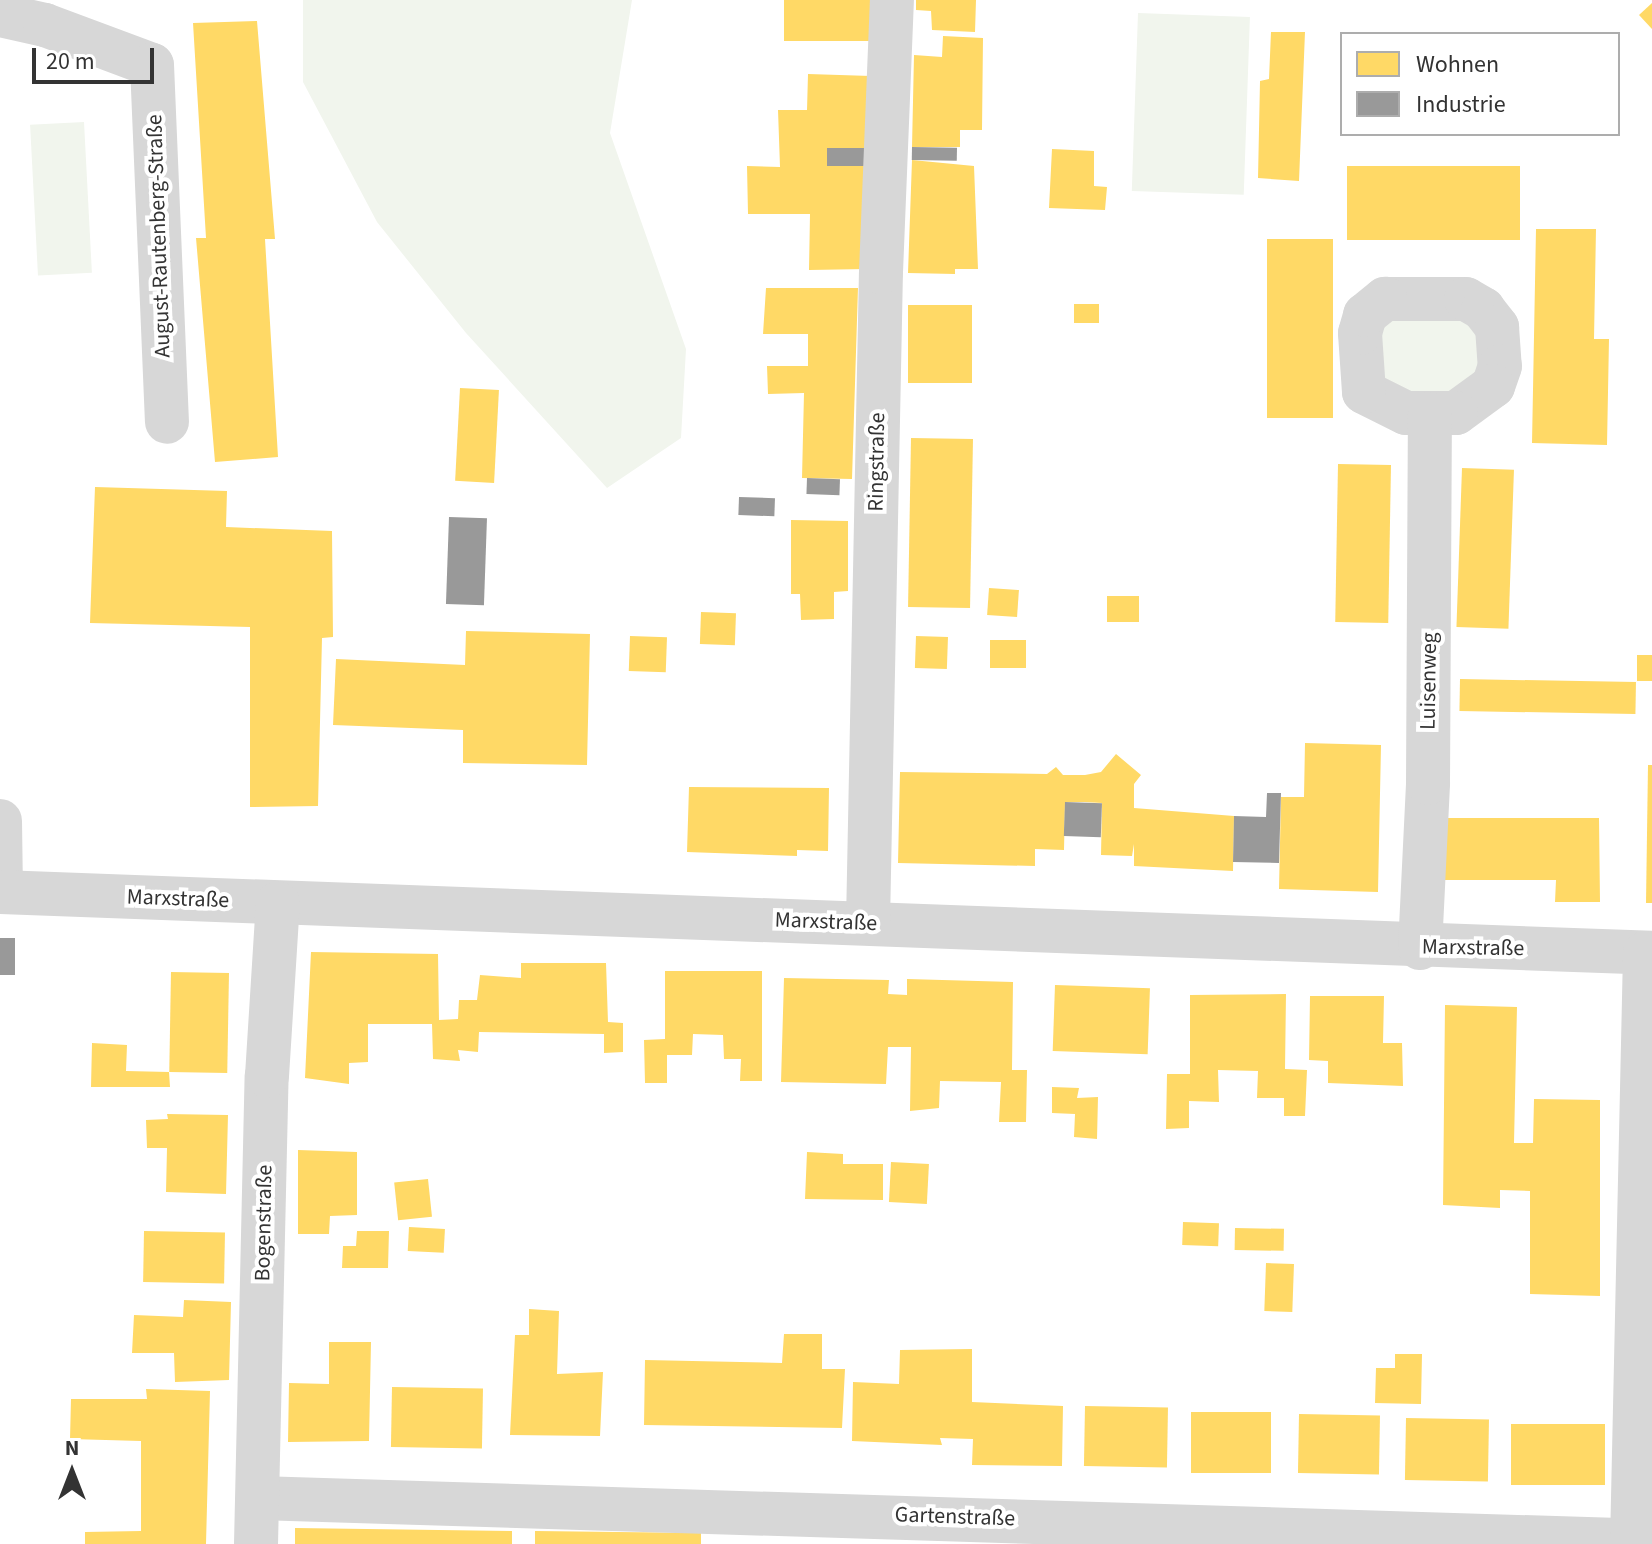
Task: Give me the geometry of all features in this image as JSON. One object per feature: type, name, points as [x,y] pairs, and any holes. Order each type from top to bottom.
[{"type":"street","name":"Ringstraße","points":[[868,923],[892,0]]},
{"type":"street","name":"August-Rautenberg-Straße","points":[[0,15],[45,25],[152,65],[167,422]]},
{"type":"street","name":"Luisenweg","points":[[1420,948],[1428,783],[1430,414]]},
{"type":"street","points":[[0,821],[0,892]]},
{"type":"street","name":"Marxstraße","points":[[0,892],[868,923],[1420,948],[1649,953]]},
{"type":"street","name":"Bogenstraße","points":[[256,1544],[267,1076],[278,903]]},
{"type":"street","points":[[1639,1542],[1649,953]]},
{"type":"street","name":"Gartenstraße","points":[[258,1498],[719,1528],[1639,1542]]},
{"type":"shaded area","points":[[303,0],[632,0],[610,133],[686,349],[681,438],[607,488],[466,333],[377,222],[303,82]]},
{"type":"shaded area","points":[[1138,13],[1250,17],[1244,195],[1132,191]]},
{"type":"shaded area","points":[[84,122],[92,273],[38,276],[30,125]]},
{"type":"shaded area","points":[[1448,312],[1477,325],[1485,361],[1465,390],[1426,396],[1384,383],[1376,335],[1394,315]]},
{"type":"building: Wohnen","points":[[784,0],[876,0],[876,41],[784,41]]},
{"type":"building: Wohnen","points":[[916,0],[976,0],[975,32],[932,30],[931,11],[916,10]]},
{"type":"building: Wohnen","points":[[1652,3],[1652,29],[1639,15]]},
{"type":"building: Wohnen","points":[[257,21],[275,239],[265,239],[278,457],[215,462],[196,238],[206,238],[193,23]]},
{"type":"building: Wohnen","points":[[1271,32],[1305,32],[1299,181],[1258,178],[1260,81],[1269,79]]},
{"type":"building: Wohnen","points":[[943,36],[983,38],[982,130],[960,130],[960,147],[912,147],[914,55],[942,57]]},
{"type":"building: Wohnen","points":[[808,74],[871,76],[868,148],[827,148],[827,166],[869,166],[867,269],[809,270],[810,214],[748,214],[747,166],[780,167],[778,110],[807,110]]},
{"type":"building: Wohnen","points":[[1052,149],[1094,151],[1094,186],[1107,187],[1105,210],[1049,208]]},
{"type":"building: Wohnen","points":[[912,160],[974,166],[978,269],[955,269],[955,274],[908,273]]},
{"type":"building: Wohnen","points":[[1347,166],[1520,166],[1520,240],[1347,240]]},
{"type":"building: Wohnen","points":[[1536,229],[1596,229],[1594,339],[1609,339],[1607,445],[1532,443]]},
{"type":"building: Wohnen","points":[[1267,239],[1333,239],[1333,418],[1267,418]]},
{"type":"building: Wohnen","points":[[766,288],[858,288],[852,479],[802,478],[804,393],[768,394],[767,366],[808,366],[808,334],[763,334]]},
{"type":"building: Wohnen","points":[[1074,304],[1099,304],[1099,323],[1074,323]]},
{"type":"building: Wohnen","points":[[908,305],[972,305],[972,383],[908,383]]},
{"type":"building: Wohnen","points":[[460,388],[499,390],[494,483],[455,481]]},
{"type":"building: Wohnen","points":[[911,438],[973,439],[970,608],[908,607]]},
{"type":"building: Wohnen","points":[[1338,464],[1391,465],[1388,623],[1335,622]]},
{"type":"building: Wohnen","points":[[1462,468],[1514,470],[1508,629],[1456,627]]},
{"type":"building: Wohnen","points":[[95,487],[227,491],[226,527],[332,531],[333,637],[322,638],[318,806],[250,807],[250,627],[90,623]]},
{"type":"building: Wohnen","points":[[791,520],[848,521],[848,591],[834,592],[834,619],[801,620],[800,594],[791,594]]},
{"type":"building: Wohnen","points":[[989,588],[1019,590],[1017,617],[987,615]]},
{"type":"building: Wohnen","points":[[1107,596],[1139,596],[1139,622],[1107,622]]},
{"type":"building: Wohnen","points":[[701,612],[736,613],[735,645],[700,644]]},
{"type":"building: Wohnen","points":[[466,631],[590,634],[587,765],[463,763],[463,730],[333,725],[336,659],[465,665]]},
{"type":"building: Wohnen","points":[[630,636],[667,637],[666,672],[629,671]]},
{"type":"building: Wohnen","points":[[916,636],[948,637],[947,669],[915,668]]},
{"type":"building: Wohnen","points":[[990,640],[1026,640],[1026,668],[990,668]]},
{"type":"building: Wohnen","points":[[1637,655],[1652,655],[1652,681],[1637,681]]},
{"type":"building: Wohnen","points":[[1460,679],[1636,682],[1635,714],[1459,711]]},
{"type":"building: Wohnen","points":[[1305,743],[1381,745],[1378,892],[1279,889],[1281,797],[1304,797]]},
{"type":"building: Wohnen","points":[[1116,754],[1141,775],[1134,784],[1134,808],[1234,816],[1233,871],[1134,866],[1134,844],[1132,856],[1101,855],[1102,803],[1084,802],[1065,802],[1064,850],[1035,849],[1035,866],[898,863],[900,772],[1047,774],[1056,767],[1063,775],[1085,775],[1101,772]]},
{"type":"building: Wohnen","points":[[1648,765],[1652,765],[1652,903],[1646,903]]},
{"type":"building: Wohnen","points":[[689,787],[829,788],[828,851],[797,850],[797,856],[687,852]]},
{"type":"building: Wohnen","points":[[1436,818],[1599,818],[1600,902],[1555,902],[1556,880],[1436,880]]},
{"type":"building: Wohnen","points":[[311,952],[438,954],[439,1020],[458,1019],[459,1000],[477,1000],[480,975],[521,978],[521,963],[606,963],[608,1022],[623,1023],[623,1052],[604,1053],[604,1034],[479,1032],[478,1052],[458,1050],[460,1061],[433,1059],[432,1024],[368,1024],[368,1062],[349,1063],[349,1084],[305,1078]]},
{"type":"building: Wohnen","points":[[665,971],[762,971],[762,1081],[740,1081],[741,1059],[724,1059],[723,1035],[693,1034],[692,1055],[667,1055],[667,1083],[645,1083],[644,1040],[665,1039]]},
{"type":"building: Wohnen","points":[[171,972],[229,973],[227,1073],[169,1072]]},
{"type":"building: Wohnen","points":[[784,978],[889,980],[888,994],[907,995],[907,979],[1013,982],[1012,1070],[1027,1070],[1026,1122],[999,1122],[1001,1082],[940,1081],[939,1108],[910,1111],[911,1047],[888,1047],[886,1084],[781,1082]]},
{"type":"building: Wohnen","points":[[1055,985],[1150,988],[1148,1054],[1053,1051]]},
{"type":"building: Wohnen","points":[[1286,994],[1285,1069],[1307,1070],[1305,1116],[1284,1116],[1284,1098],[1257,1098],[1258,1071],[1218,1070],[1219,1102],[1189,1101],[1189,1128],[1166,1129],[1167,1074],[1190,1074],[1190,995]]},
{"type":"building: Wohnen","points":[[1310,996],[1384,996],[1383,1043],[1402,1043],[1403,1086],[1328,1083],[1328,1061],[1309,1060]]},
{"type":"building: Wohnen","points":[[1445,1005],[1517,1007],[1514,1143],[1533,1143],[1534,1099],[1600,1100],[1600,1296],[1530,1294],[1530,1191],[1500,1190],[1500,1208],[1443,1205]]},
{"type":"building: Wohnen","points":[[92,1043],[127,1045],[126,1071],[169,1072],[170,1087],[91,1087]]},
{"type":"building: Wohnen","points":[[1052,1087],[1079,1088],[1077,1098],[1098,1097],[1097,1139],[1074,1137],[1075,1114],[1052,1113]]},
{"type":"building: Wohnen","points":[[167,1114],[228,1115],[226,1194],[166,1192],[167,1148],[147,1148],[146,1120],[168,1119]]},
{"type":"building: Wohnen","points":[[298,1150],[357,1152],[357,1215],[330,1216],[329,1234],[298,1234]]},
{"type":"building: Wohnen","points":[[807,1152],[843,1154],[843,1164],[883,1164],[883,1200],[805,1199]]},
{"type":"building: Wohnen","points":[[891,1162],[929,1164],[927,1204],[889,1202]]},
{"type":"building: Wohnen","points":[[428,1179],[432,1217],[398,1220],[394,1183]]},
{"type":"building: Wohnen","points":[[1183,1222],[1219,1223],[1218,1246],[1182,1245]]},
{"type":"building: Wohnen","points":[[409,1227],[445,1229],[444,1253],[408,1251]]},
{"type":"building: Wohnen","points":[[1235,1228],[1284,1229],[1284,1251],[1235,1250]]},
{"type":"building: Wohnen","points":[[144,1231],[225,1232],[224,1283],[143,1282]]},
{"type":"building: Wohnen","points":[[357,1231],[389,1231],[388,1268],[342,1268],[343,1246],[356,1246]]},
{"type":"building: Wohnen","points":[[1266,1263],[1294,1264],[1292,1312],[1264,1311]]},
{"type":"building: Wohnen","points":[[184,1300],[231,1302],[229,1380],[175,1382],[174,1353],[132,1353],[134,1315],[183,1317]]},
{"type":"building: Wohnen","points":[[529,1309],[559,1311],[557,1374],[603,1372],[600,1436],[510,1435],[515,1335],[529,1335]]},
{"type":"building: Wohnen","points":[[784,1334],[822,1334],[822,1369],[845,1369],[842,1428],[644,1425],[645,1360],[782,1363]]},
{"type":"building: Wohnen","points":[[329,1342],[371,1342],[369,1441],[288,1442],[289,1383],[329,1384]]},
{"type":"building: Wohnen","points":[[972,1349],[972,1402],[1063,1406],[1062,1466],[972,1465],[973,1439],[940,1438],[942,1445],[852,1441],[853,1382],[899,1384],[900,1350]]},
{"type":"building: Wohnen","points":[[1395,1354],[1422,1354],[1421,1404],[1375,1403],[1376,1368],[1395,1368]]},
{"type":"building: Wohnen","points":[[392,1387],[483,1389],[482,1449],[391,1447]]},
{"type":"building: Wohnen","points":[[146,1389],[210,1391],[206,1544],[85,1544],[85,1532],[141,1531],[141,1441],[70,1439],[71,1399],[147,1399]]},
{"type":"building: Wohnen","points":[[1085,1406],[1168,1407],[1167,1467],[1084,1466]]},
{"type":"building: Wohnen","points":[[1191,1412],[1271,1412],[1271,1473],[1191,1473]]},
{"type":"building: Wohnen","points":[[1299,1414],[1380,1415],[1379,1474],[1298,1473]]},
{"type":"building: Wohnen","points":[[1406,1418],[1489,1419],[1488,1481],[1405,1480]]},
{"type":"building: Wohnen","points":[[1511,1424],[1605,1424],[1605,1485],[1511,1485]]},
{"type":"building: Wohnen","points":[[295,1528],[512,1531],[512,1544],[295,1544]]},
{"type":"building: Wohnen","points":[[535,1531],[701,1533],[701,1544],[535,1544]]},
{"type":"building: Industrie","points":[[912,147],[957,148],[957,161],[912,160]]},
{"type":"building: Industrie","points":[[827,148],[868,148],[868,166],[827,166]]},
{"type":"building: Industrie","points":[[807,478],[840,479],[839,495],[806,494]]},
{"type":"building: Industrie","points":[[739,497],[775,498],[774,516],[738,515]]},
{"type":"building: Industrie","points":[[449,517],[487,518],[484,605],[446,604]]},
{"type":"building: Industrie","points":[[1267,793],[1281,793],[1279,863],[1233,862],[1234,816],[1266,817]]},
{"type":"building: Industrie","points":[[1065,802],[1102,803],[1101,837],[1064,836]]},
{"type":"building: Industrie","points":[[0,938],[15,938],[15,975],[0,975]]}]
